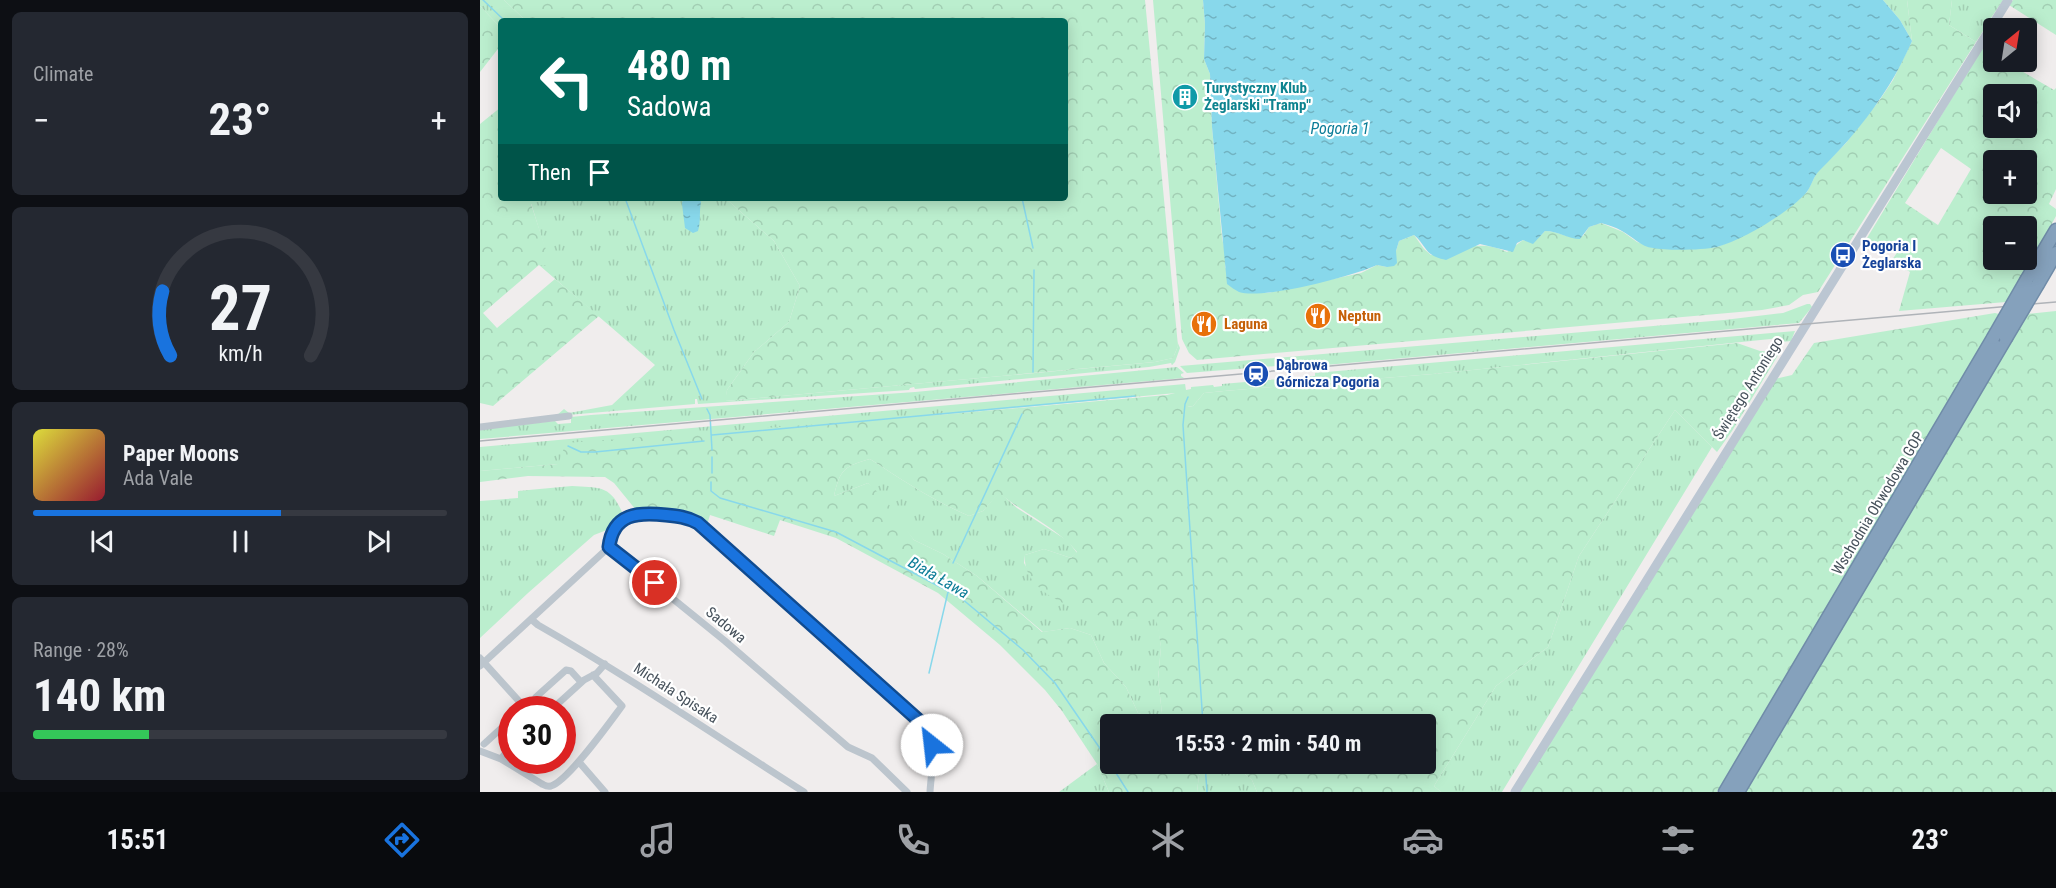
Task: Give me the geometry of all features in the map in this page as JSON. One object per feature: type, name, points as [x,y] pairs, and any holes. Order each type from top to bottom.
[{"type":"highway","name":"Wschodnia Obwodowa GOP","points":[[1738,792],[2033,281],[2056,230]]},
{"type":"highway","name":"Wschodnia Obwodowa GOP","points":[[2033,281],[2056,253]]},
{"type":"highway","name":"Wschodnia Obwodowa GOP","points":[[1725,792],[2000,338]]},
{"type":"street","name":"Świętego Antoniego","points":[[1515,792],[2007,0]]},
{"type":"street","points":[[480,427],[569,416]]},
{"type":"street","points":[[514,696],[481,662],[609,547],[612,534],[620,523],[627,518],[647,513],[683,517],[700,524],[925,726],[932,745],[930,792]]},
{"type":"street","name":"Sadowa","points":[[609,547],[725,640],[848,747],[872,758],[907,792]]},
{"type":"street","name":"Michała Spisaka","points":[[531,619],[804,792]]},
{"type":"street","points":[[566,696],[605,664]]},
{"type":"street","points":[[537,696],[566,670],[571,671],[581,682]]},
{"type":"street","points":[[576,765],[622,706],[593,675]]},
{"type":"street","points":[[498,732],[482,748],[498,757]]},
{"type":"street","points":[[579,762],[605,792]]},
{"type":"street","points":[[526,774],[547,787],[553,785],[565,774]]},
{"type":"green space","points":[[480,0],[504,0],[523,18],[498,18],[498,25],[480,6]]},
{"type":"green space","points":[[504,0],[1145,0],[1178,346],[1173,358],[1155,362],[725,401],[727,390],[754,352],[789,322],[800,286],[774,241],[728,201],[1068,201],[1068,18],[523,18]]},
{"type":"green space","points":[[1153,0],[1203,0],[1204,59],[1210,74],[1212,127],[1222,238],[1226,256],[1225,267],[1240,292],[1268,293],[1361,273],[1377,265],[1387,267],[1399,241],[1414,235],[1431,255],[1479,246],[1498,248],[1507,252],[1523,240],[1533,243],[1545,231],[1577,237],[1583,236],[1589,227],[1601,223],[1623,232],[1637,242],[1654,248],[1717,247],[1772,220],[1807,192],[1817,172],[1846,143],[1879,101],[1893,80],[1912,41],[1907,0],[1952,0],[1949,25],[1976,42],[1818,292],[1803,295],[1789,305],[1762,310],[1197,360],[1189,353],[1182,339]]},
{"type":"green space","points":[[1883,0],[1907,0],[1912,41],[1900,20]]},
{"type":"green space","points":[[1952,0],[2003,0],[1991,18],[1983,18],[1983,31],[1976,42],[1949,25]]},
{"type":"green space","points":[[2013,0],[2056,0],[2056,35],[2037,23],[2037,18],[2029,18],[2009,5]]},
{"type":"green space","points":[[480,6],[498,25],[498,49],[480,72]]},
{"type":"green space","points":[[1982,48],[1983,72],[2023,72],[2054,90],[2056,88],[2056,189],[2049,204],[2056,209],[2056,216],[2037,251],[2037,216],[1983,216],[1983,270],[2027,270],[2006,302],[1899,311],[1910,272],[1892,260],[1905,241],[1864,243]],"holes":[[[1941,148],[1971,169],[1938,225],[1905,203]]]},
{"type":"green space","points":[[498,109],[498,201],[540,201],[531,204],[551,265],[539,265],[483,313],[497,328],[555,279],[599,316],[493,406],[480,403],[480,124]]},
{"type":"green space","points":[[539,201],[728,201],[774,241],[800,286],[789,322],[754,352],[727,390],[726,401],[1155,362],[1173,358],[1178,346],[1177,341],[1180,348],[1172,365],[1171,363],[915,389],[914,387],[909,390],[698,404],[695,399],[695,404],[556,416],[564,409],[569,413],[612,405],[655,365],[539,265],[550,265],[531,203]]},
{"type":"green space","points":[[1807,304],[1812,307],[1799,323],[1314,366],[1314,363],[1187,373],[1180,366],[1724,320],[1783,313]]},
{"type":"green space","points":[[2056,311],[2056,792],[1745,792],[2026,314]]},
{"type":"green space","points":[[1999,314],[1987,339],[1717,792],[1518,792],[1775,379],[1792,375],[1814,343]]},
{"type":"green space","points":[[1795,331],[1791,341],[1782,342],[1781,338],[1433,374],[1204,393],[1193,406],[1187,407],[1176,393],[937,415],[558,464],[480,471],[480,447],[1185,384],[1186,390],[1191,387],[1213,385],[1214,387],[1222,386],[1222,384],[1315,376],[1315,373]]},
{"type":"green space","points":[[1737,343],[1760,351],[1780,352],[1717,452],[1675,410],[1579,556],[1548,647],[1496,686],[1434,786],[1441,792],[1257,792],[1252,780],[1245,774],[1436,774],[1436,714],[1162,714],[1158,679],[1161,647],[1156,617],[1128,620],[1097,615],[1063,603],[1047,594],[1035,583],[1027,570],[1025,555],[1044,549],[1071,558],[1077,552],[1051,528],[999,493],[983,511],[969,516],[931,497],[870,459],[849,467],[841,474],[834,496],[868,483],[885,499],[914,540],[943,554],[977,576],[1042,632],[1070,628],[1091,635],[1104,663],[1126,687],[1138,713],[1141,714],[1100,714],[1100,771],[1062,711],[1045,690],[1000,645],[938,593],[836,538],[780,520],[774,536],[710,515],[707,525],[694,516],[636,510],[614,483],[605,477],[528,476],[480,482],[480,471],[558,464],[566,443],[937,415],[1167,395],[1179,392],[1188,407],[1193,406],[1204,393],[1433,374]]},
{"type":"green space","points":[[1177,367],[1184,373],[1181,376],[1184,378],[480,439],[480,429],[555,421],[558,424],[571,423],[571,417],[915,392]]},
{"type":"green space","points":[[1675,410],[1712,447],[1502,792],[1441,792],[1434,786],[1496,686],[1548,647],[1579,556]]},
{"type":"green space","points":[[870,459],[931,497],[969,516],[983,511],[999,492],[1017,508],[1068,541],[1077,553],[1071,558],[1044,549],[1025,555],[1024,563],[1033,579],[1129,620],[1157,616],[1161,647],[1158,679],[1162,714],[1138,713],[1126,687],[1104,663],[1091,635],[1070,628],[1043,632],[977,576],[943,554],[914,540],[868,483],[834,496],[841,474],[855,464]]},
{"type":"green space","points":[[572,486],[602,489],[608,492],[613,496],[622,512],[619,519],[612,528],[594,535],[480,638],[480,501],[518,498],[518,491]]},
{"type":"green space","points":[[1097,764],[1109,792],[1059,792]]},
{"type":"green space","points":[[1101,774],[1200,774],[1197,792],[1109,792]]},
{"type":"green space","points":[[1245,774],[1252,780],[1257,792],[1197,792],[1199,775]]},
{"type":"water","name":"Pogoria 1","points":[[1203,0],[1883,0],[1900,20],[1912,41],[1884,94],[1860,126],[1818,172],[1806,193],[1777,217],[1728,243],[1717,247],[1695,249],[1653,248],[1641,244],[1612,226],[1601,223],[1589,227],[1580,239],[1545,231],[1533,244],[1523,240],[1517,243],[1513,252],[1480,244],[1446,260],[1429,253],[1414,235],[1399,241],[1396,251],[1397,263],[1394,266],[1377,265],[1308,286],[1251,294],[1239,292],[1227,284],[1212,127],[1210,74],[1204,59]]},
{"type":"water","points":[[682,201],[701,202],[698,231],[693,233],[685,228]]},
{"type":"waterway","name":"Biała Ława","points":[[483,0],[502,18]]},
{"type":"waterway","name":"Biała Ława","points":[[626,201],[702,399]]},
{"type":"waterway","points":[[1023,201],[1033,248]]},
{"type":"waterway","points":[[1033,372],[1034,270]]},
{"type":"waterway","points":[[712,435],[1135,396]]},
{"type":"waterway","points":[[1188,397],[1183,425],[1202,714]]},
{"type":"waterway","name":"Biała Ława","points":[[707,409],[710,415],[712,450]]},
{"type":"waterway","points":[[953,563],[1022,414]]},
{"type":"waterway","points":[[568,446],[581,452],[595,452],[704,441]]},
{"type":"waterway","name":"Biała Ława","points":[[712,457],[712,473]]},
{"type":"waterway","name":"Biała Ława","points":[[711,482],[711,491],[720,498],[836,532],[961,598],[1023,650],[1055,683],[1100,748]]},
{"type":"waterway","points":[[929,673],[948,592]]},
{"type":"waterway","name":"Biała Ława","points":[[1117,774],[1128,792]]},
{"type":"waterway","points":[[1206,774],[1207,792]]},
{"type":"railway","points":[[480,441],[2056,302]]},
{"type":"place","name":"Turystyczny Klub Żeglarski \"Tramp\"","points":[[1185,97]]},
{"type":"place","name":"Pogoria I Żeglarska","points":[[1843,255]]},
{"type":"place","name":"Neptun","points":[[1318,316]]},
{"type":"place","name":"Laguna","points":[[1204,324]]},
{"type":"place","name":"Dąbrowa Górnicza Pogoria","points":[[1256,374]]},
{"type":"route","points":[[655,583],[609,547],[613,532],[624,519],[644,513],[683,517],[698,523],[925,726],[932,745]]}]
